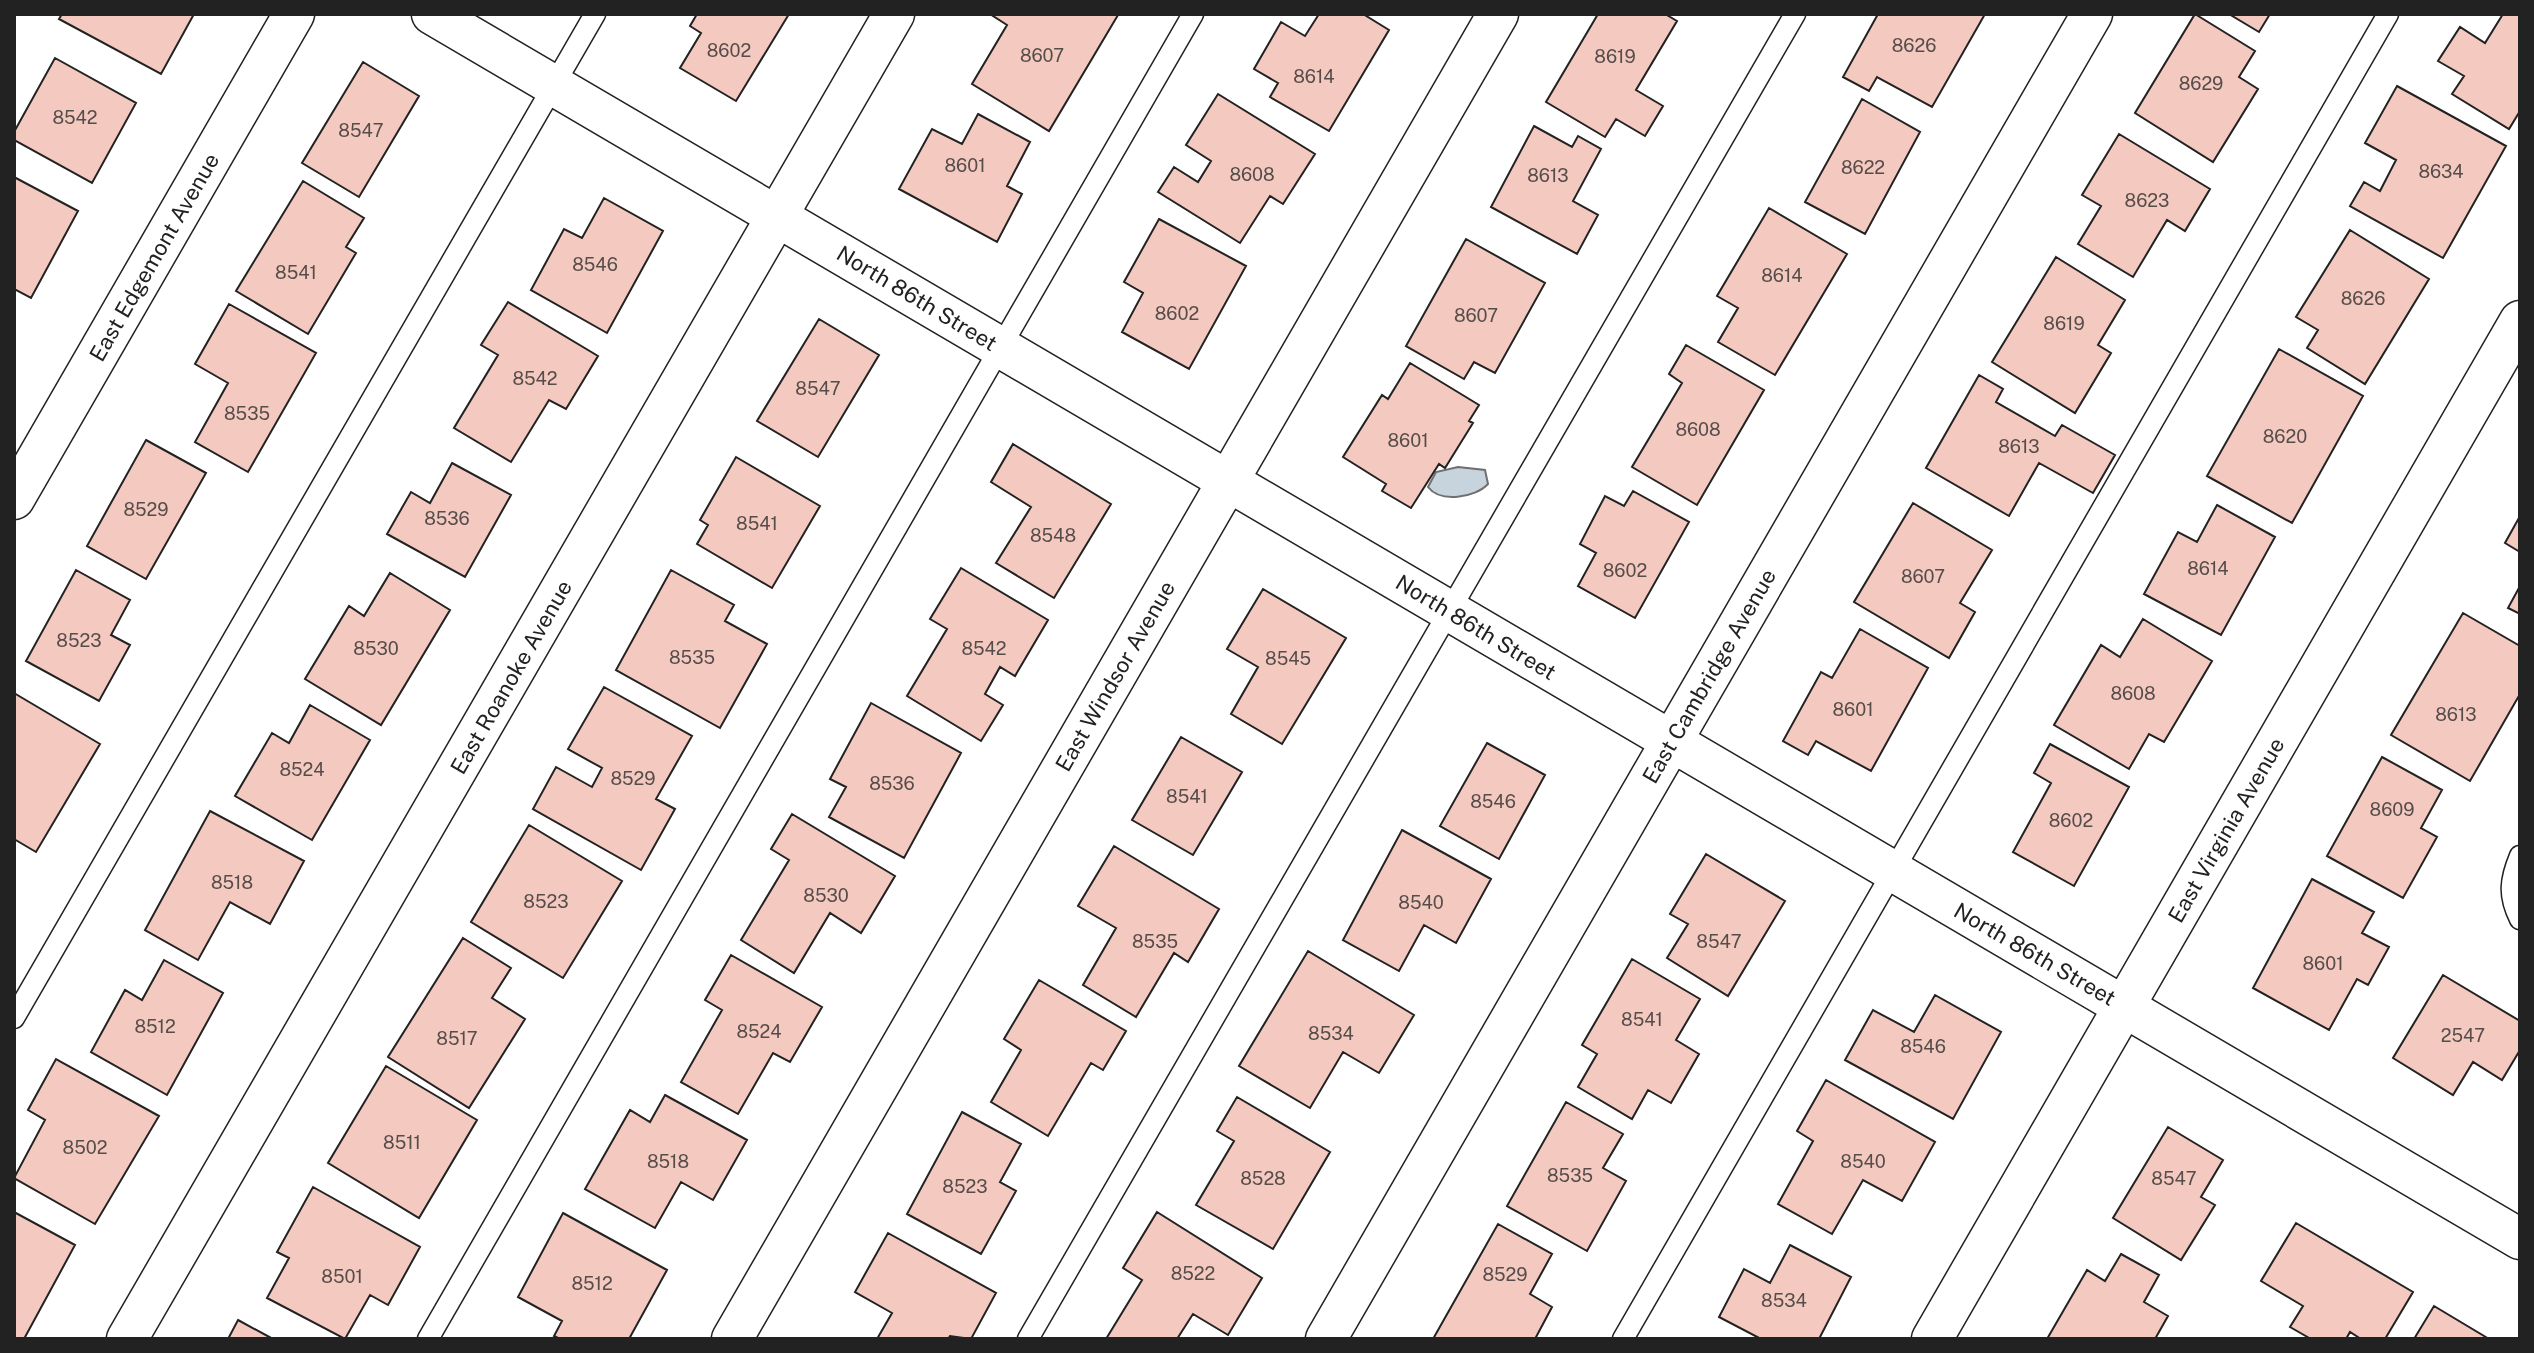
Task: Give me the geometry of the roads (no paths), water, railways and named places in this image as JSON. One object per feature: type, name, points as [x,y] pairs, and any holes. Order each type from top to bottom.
[{"type":"street","name":"East Edgemont Avenue","points":[[14,499],[294,14]]},
{"type":"street","name":"North 86th Street","points":[[432,14],[2520,1239]]},
{"type":"street","name":"East Roanoke Avenue","points":[[127,1339],[894,14]]},
{"type":"street","name":"East Windsor Avenue","points":[[732,1339],[1498,14]]},
{"type":"street","name":"East Cambridge Avenue","points":[[1326,1339],[2092,14]]},
{"type":"street","name":"East Virginia Avenue","points":[[1932,1339],[2520,321]]},
{"type":"lane","points":[[14,1018],[595,14]]},
{"type":"lane","points":[[428,1339],[1193,14]]},
{"type":"lane","points":[[1028,1339],[1795,14]]},
{"type":"lane","points":[[1623,1339],[2388,14]]},
{"type":"lane","points":[[2520,856],[2510,882],[2512,903],[2520,919]]}]
